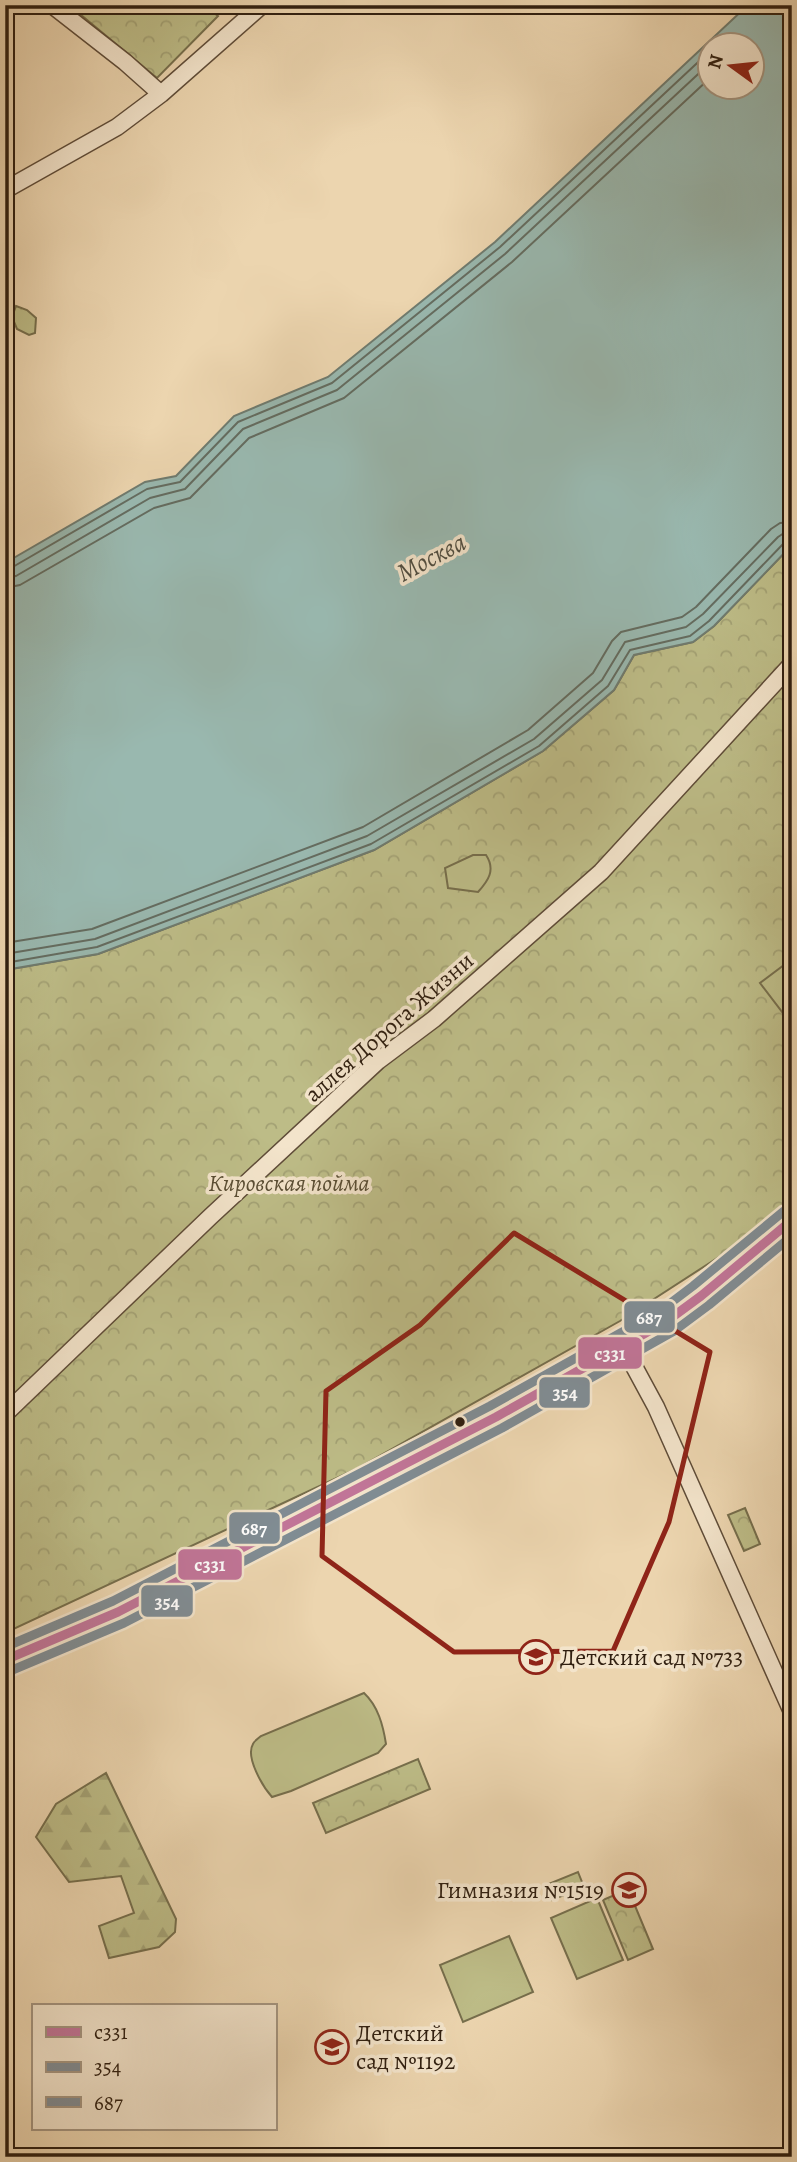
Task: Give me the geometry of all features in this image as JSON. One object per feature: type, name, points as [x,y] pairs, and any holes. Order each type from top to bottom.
[{"type":"street","points":[[52,5],[161,94]]},
{"type":"street","points":[[5,190],[107,134],[161,94],[255,7]]},
{"type":"street","name":"аллея Дорога Жизни","points":[[5,1414],[210,1217],[378,1061],[434,1019],[601,872],[792,664]]},
{"type":"street","points":[[5,1660],[118,1612],[496,1417],[623,1346],[667,1321],[701,1296],[792,1220]]},
{"type":"street","points":[[623,1346],[656,1406],[792,1712]]},
{"type":"highlighted area","points":[[514,1233],[710,1352],[669,1522],[613,1651],[454,1652],[322,1556],[326,1391],[420,1325]]},
{"type":"green space","points":[[69,5],[204,5],[218,16],[157,78]]},
{"type":"green space","points":[[16,306],[27,310],[36,318],[35,333],[29,335],[17,329],[12,317]]},
{"type":"green space","name":"Кировская пойма","points":[[792,545],[792,1197],[725,1253],[620,1321],[356,1469],[5,1633],[5,970],[98,954],[374,850],[543,751],[614,690],[634,655],[693,642],[714,626]]},
{"type":"green space","points":[[473,855],[486,855],[489,860],[490,875],[485,884],[478,892],[448,888],[445,868]]},
{"type":"green space","points":[[792,959],[792,1025],[760,983]]},
{"type":"green space","points":[[745,1508],[760,1544],[744,1551],[728,1515]]},
{"type":"green space","points":[[364,1693],[379,1716],[386,1744],[378,1753],[272,1797],[253,1764],[251,1750],[254,1742],[261,1736]]},
{"type":"green space","points":[[418,1759],[430,1789],[326,1833],[313,1803]]},
{"type":"green space","points":[[106,1773],[176,1919],[175,1932],[159,1947],[109,1958],[99,1926],[134,1913],[121,1876],[69,1882],[36,1837],[56,1804]]},
{"type":"green space","points":[[578,1872],[584,1887],[552,1900],[546,1885]]},
{"type":"green space","points":[[628,1889],[653,1949],[628,1960],[603,1900]]},
{"type":"green space","points":[[597,1898],[623,1960],[577,1979],[551,1918]]},
{"type":"green space","points":[[509,1936],[533,1992],[463,2022],[440,1965]]},
{"type":"water","name":"Москва","points":[[748,5],[792,5],[792,545],[714,626],[693,642],[634,655],[614,690],[543,751],[374,850],[98,954],[5,970],[5,563],[145,482],[176,476],[234,416],[328,377],[495,242],[696,54],[696,102],[766,102],[766,32],[719,32]]},
{"type":"transit line","name":"687","points":[[5,1647],[113,1601],[490,1406],[660,1311],[784,1211]]},
{"type":"transit line","name":"с331","points":[[5,1660],[118,1612],[496,1417],[667,1321],[792,1220]]},
{"type":"transit line","name":"354","points":[[10,1671],[124,1623],[502,1428],[674,1331],[792,1236]]},
{"type":"place","name":"Детский сад №733","points":[[536,1657]]},
{"type":"place","name":"Гимназия №1519","points":[[629,1890]]},
{"type":"place","name":"Детский сад №1192","points":[[332,2047]]}]
